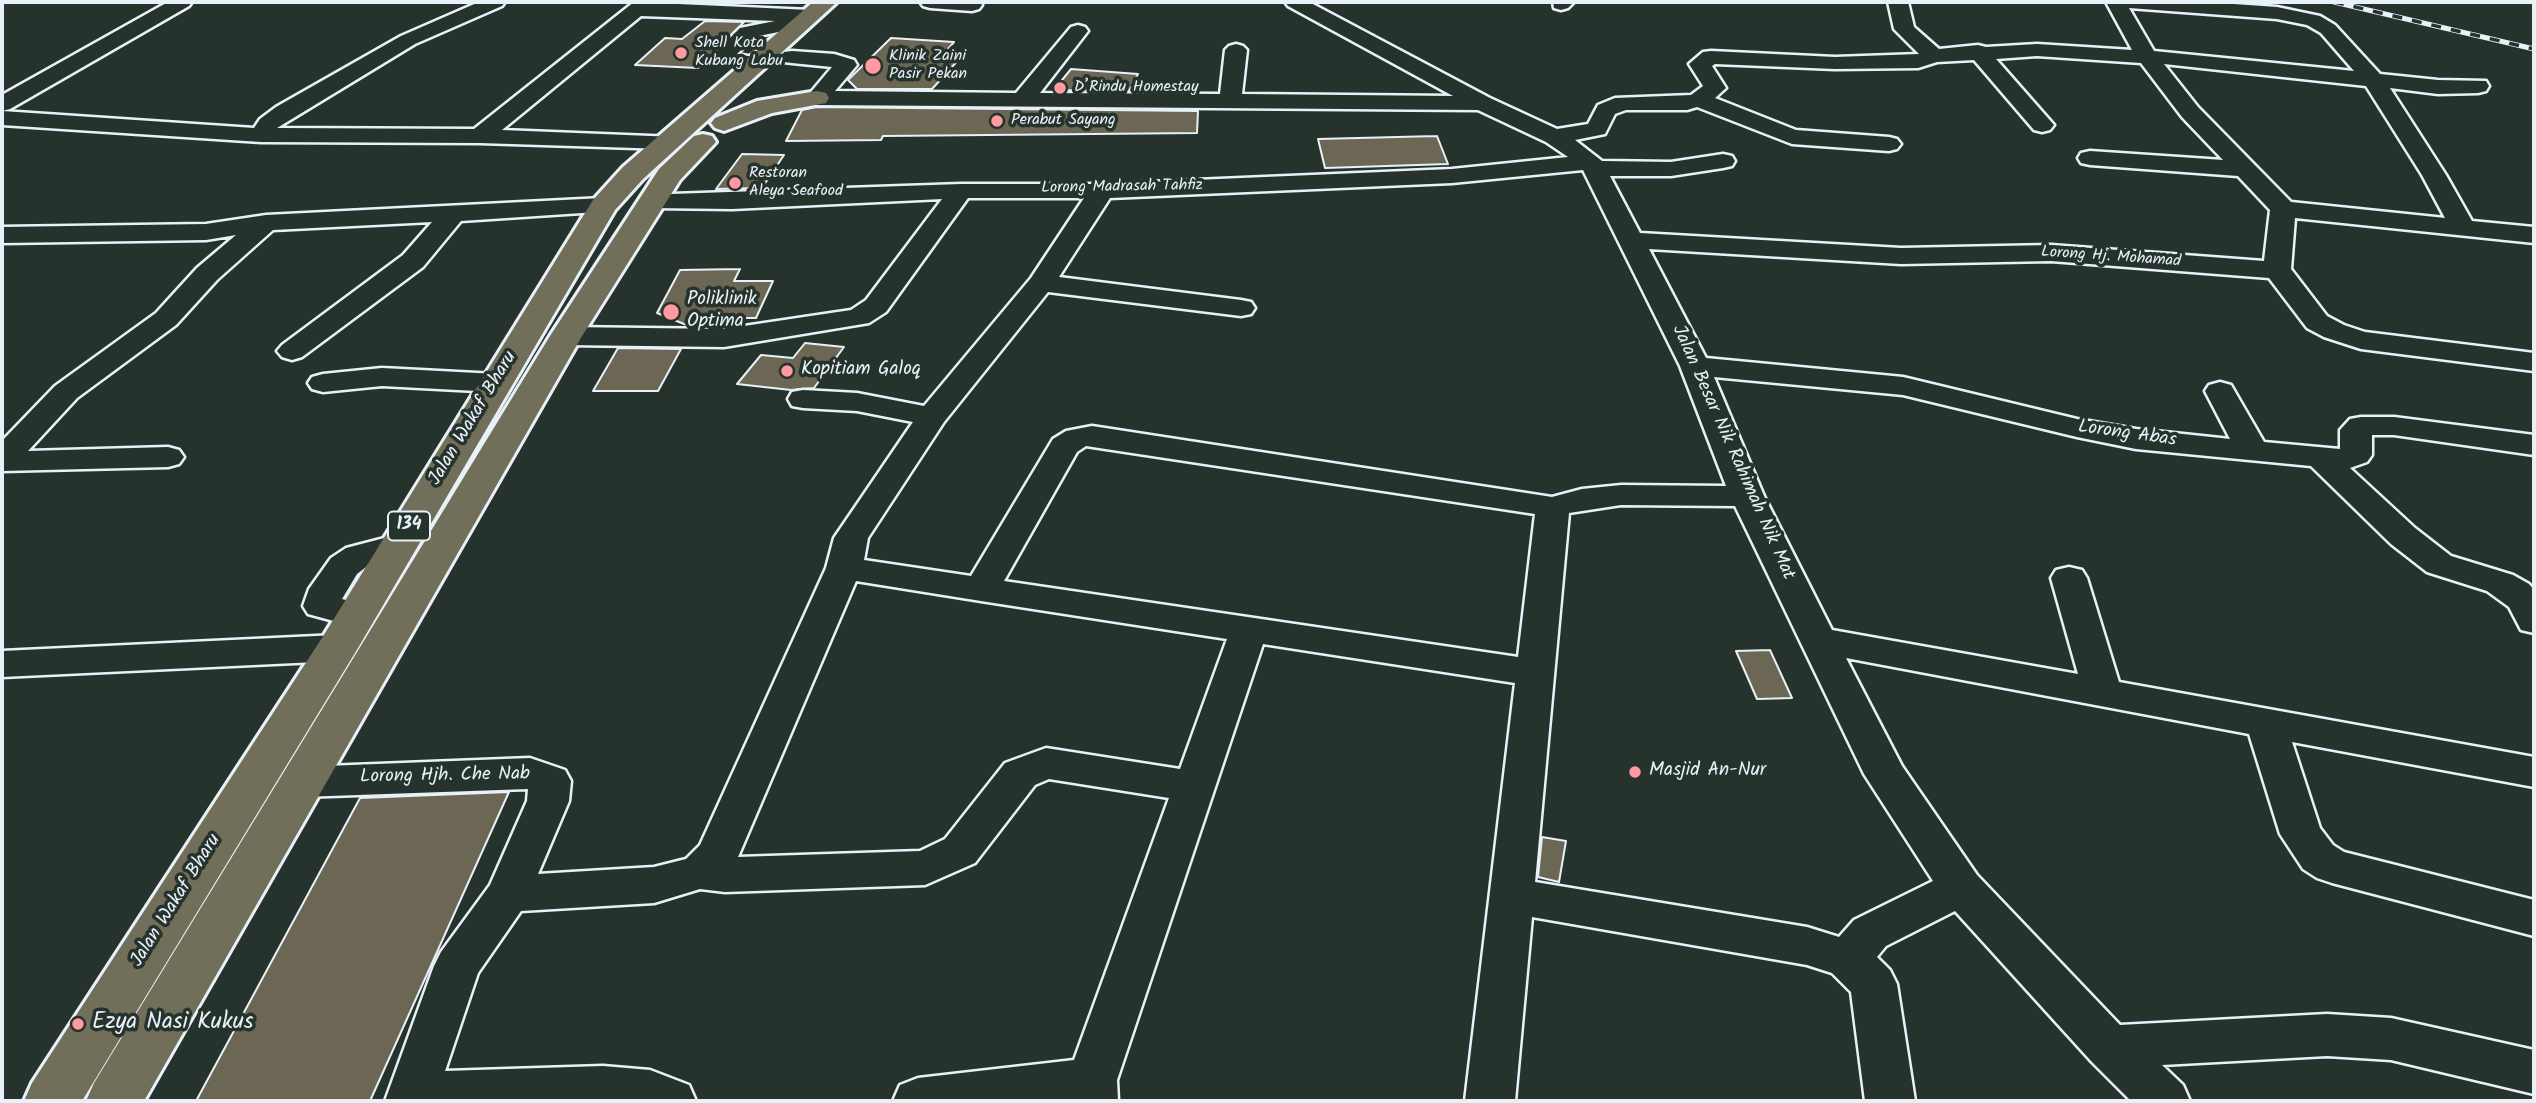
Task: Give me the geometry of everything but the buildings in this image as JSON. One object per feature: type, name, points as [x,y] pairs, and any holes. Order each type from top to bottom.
[{"type":"main road","name":"Jalan Wakaf Bharu","points":[[52,1101],[337,648],[603,206],[633,173],[756,64],[816,21]]},
{"type":"main road","name":"Jalan Wakaf Bharu","points":[[114,1101],[566,336],[652,200],[669,175],[724,123],[816,21]]},
{"type":"main road","points":[[816,21],[783,79],[785,86],[792,92],[817,98]]},
{"type":"main road","points":[[724,123],[766,106],[817,98]]},
{"type":"street","points":[[2,104],[182,2]]},
{"type":"street","points":[[261,135],[268,124],[284,112],[408,40],[495,2]]},
{"type":"street","points":[[930,2],[972,5]]},
{"type":"street","name":"Jalan Besar Nik Rahimah Nik Mat","points":[[1294,2],[1482,103],[1554,137],[1593,165],[1695,366],[1747,496],[1885,774],[1961,888],[2109,1047],[2165,1101]]},
{"type":"street","points":[[1898,2],[1905,29],[1934,56]]},
{"type":"street","points":[[2116,2],[2147,57],[2190,112],[2283,209],[2534,235]]},
{"type":"street","points":[[2129,2],[2277,13],[2313,20],[2328,29],[2373,79],[2434,175],[2463,228]]},
{"type":"street","points":[[480,136],[641,6],[816,21],[834,60],[846,65],[817,98]]},
{"type":"street","points":[[1023,99],[1078,31]]},
{"type":"street","points":[[1230,101],[1236,50]]},
{"type":"street","points":[[1554,137],[1597,129],[1606,110],[1623,103],[1687,103],[1699,100],[1715,88],[1700,64],[1711,57],[1835,63],[1918,62],[1934,56],[1978,51],[2034,50],[2147,57],[2438,87],[2478,86]]},
{"type":"street","points":[[1978,51],[2042,125]]},
{"type":"street","points":[[817,98],[1482,103]]},
{"type":"street","points":[[1699,100],[1792,137],[1889,144]]},
{"type":"street","points":[[2,118],[261,135],[480,136],[667,142]]},
{"type":"street","points":[[2090,158],[2245,169]]},
{"type":"street","name":"Lorong Madrasah Tahfiz","points":[[652,200],[732,201],[961,191],[1102,191],[1452,176],[1593,165],[1671,169],[1723,161]]},
{"type":"street","points":[[566,336],[724,338],[859,317],[876,306],[961,191]]},
{"type":"street","points":[[700,872],[717,856],[725,841],[844,568],[851,538],[932,417],[1041,283],[1102,191]]},
{"type":"street","points":[[2,235],[206,232],[266,223],[603,206]]},
{"type":"street","points":[[2283,209],[2277,270],[2317,322],[2361,340],[2534,362]]},
{"type":"street","points":[[292,351],[413,261],[453,214]]},
{"type":"street","points":[[2,460],[66,392],[166,318],[207,274],[266,223]]},
{"type":"street","name":"Lorong Hj. Mohamad","points":[[1632,240],[1905,256],[2051,253],[2277,270]]},
{"type":"street","points":[[1041,283],[1241,308]]},
{"type":"street","name":"Lorong Abas","points":[[1695,366],[1903,386],[2077,428],[2136,439],[2320,457],[2346,459],[2356,455],[2356,430],[2361,426],[2394,426],[2534,445]]},
{"type":"street","points":[[323,383],[382,377],[496,383]]},
{"type":"street","points":[[2220,391],[2252,450]]},
{"type":"street","points":[[803,399],[857,402],[932,417]]},
{"type":"street","points":[[981,589],[1065,446],[1077,439],[1092,436],[1553,507],[1583,499],[1620,495],[1747,496]]},
{"type":"street","points":[[2,460],[168,457]]},
{"type":"street","points":[[2320,457],[2403,536],[2440,564],[2508,587],[2525,603],[2534,621]]},
{"type":"street","points":[[1490,1101],[1553,507]]},
{"type":"street","points":[[844,568],[1535,673]]},
{"type":"street","points":[[2069,578],[2103,694]]},
{"type":"street","points":[[918,1101],[1093,1091],[1249,630]]},
{"type":"street","points":[[1819,639],[2103,694],[2534,772]]},
{"type":"street","points":[[2,664],[337,648]]},
{"type":"street","points":[[2266,723],[2301,834],[2318,857],[2332,866],[2534,918]]},
{"type":"street","points":[[671,1101],[650,1093],[603,1088],[412,1098],[457,966],[508,894],[645,886],[700,872],[725,875],[925,868],[960,851],[1020,774],[1046,763],[1194,787]]},
{"type":"street","name":"Lorong Hjh. Che Nab","points":[[301,782],[530,773],[541,776],[550,781],[548,801],[508,894]]},
{"type":"street","points":[[1848,959],[1870,933],[1961,888]]},
{"type":"street","points":[[1512,896],[1807,946],[1848,959],[1873,984],[1890,1101]]},
{"type":"street","points":[[2109,1047],[2327,1035],[2391,1038],[2534,1072]]},
{"type":"railway","points":[[2334,2],[2534,49]]},
{"type":"place","name":"Shell Kota Kubang Labu","points":[[681,53]]},
{"type":"place","name":"Klinik Zaini Pasir Pekan","points":[[873,66]]},
{"type":"place","name":"D’Rindu Homestay","points":[[1060,88]]},
{"type":"place","name":"Perabut Sayang","points":[[997,121]]},
{"type":"place","name":"Restoran Aleya Seafood","points":[[735,183]]},
{"type":"place","name":"Poliklinik Optima","points":[[671,312]]},
{"type":"place","name":"Kopitiam Galoq","points":[[787,371]]},
{"type":"place","name":"Masjid An-Nur","points":[[1635,772]]},
{"type":"place","name":"Ezya Nasi Kukus","points":[[78,1024]]}]
